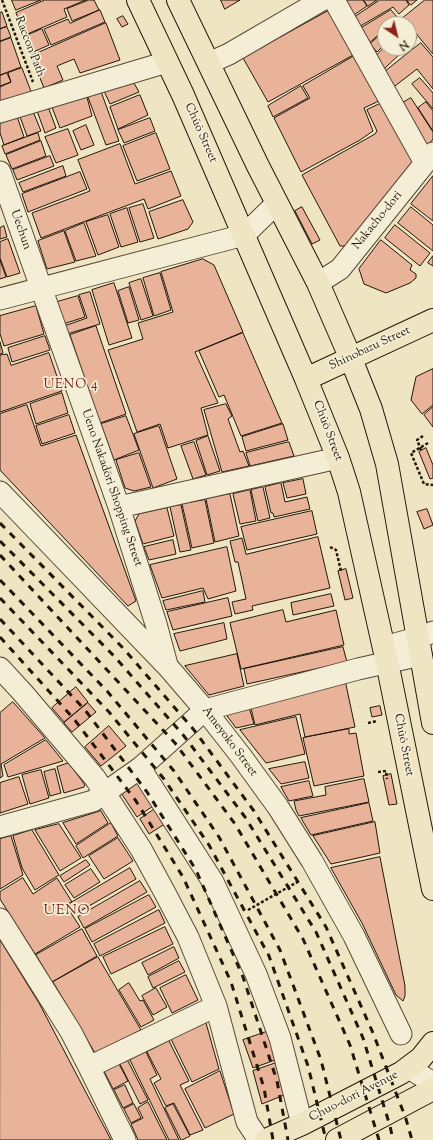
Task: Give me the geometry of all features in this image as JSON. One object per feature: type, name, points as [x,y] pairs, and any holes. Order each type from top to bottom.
[{"type":"main road","name":"Chūō Street","points":[[138,0],[183,95],[244,234],[338,458],[348,492],[386,654],[433,889]]},
{"type":"main road","points":[[178,0],[277,203],[318,283],[371,409],[387,464],[424,642],[433,723]]},
{"type":"main road","name":"Shinobazu Street","points":[[306,379],[433,320]]},
{"type":"main road","name":"Chuo-dori Avenue","points":[[266,1140],[302,1124],[402,1073],[421,1058],[433,1043]]},
{"type":"main road","points":[[337,1140],[433,1089]]},
{"type":"street","points":[[209,64],[322,0]]},
{"type":"street","points":[[334,0],[429,158]]},
{"type":"street","points":[[0,112],[167,62]]},
{"type":"street","name":"Nakacho-dori","points":[[318,283],[340,268],[429,158]]},
{"type":"street","name":"Uechun","points":[[0,172],[40,288]]},
{"type":"street","points":[[0,299],[244,234],[277,203]]},
{"type":"street","name":"Ueno Nakadōri Shopping Street","points":[[40,288],[119,506],[168,667]]},
{"type":"street","points":[[119,506],[338,458]]},
{"type":"street","name":"Ameyoko Street","points":[[0,492],[168,667],[205,710],[278,807],[354,936],[401,1034]]},
{"type":"street","points":[[0,827],[93,801],[140,768],[205,710],[424,642]]},
{"type":"street","points":[[0,668],[90,772],[141,849],[188,937],[216,1006],[247,1122],[259,1140]]},
{"type":"street","points":[[140,768],[213,882],[256,974],[280,1038],[302,1124]]},
{"type":"street","points":[[0,919],[71,1032],[126,1140]]},
{"type":"street","points":[[89,1066],[216,1006]]},
{"type":"street","points":[[409,1068],[433,1083]]},
{"type":"path","name":"Raccon Path","points":[[2,0],[40,100]]},
{"type":"path","points":[[421,449],[418,440],[423,436]]},
{"type":"path","points":[[428,444],[421,449],[411,452],[424,484],[433,485]]},
{"type":"path","points":[[330,547],[336,550],[341,571]]},
{"type":"path","points":[[378,772],[386,770],[387,779]]},
{"type":"path","points":[[231,920],[317,871]]},
{"type":"building","points":[[12,0],[41,0],[16,10]]},
{"type":"building","points":[[45,0],[86,0],[64,9],[67,17],[25,35],[16,13]]},
{"type":"building","points":[[89,0],[94,0],[99,10],[72,21],[67,9]]},
{"type":"building","points":[[221,0],[240,0],[225,9]]},
{"type":"building","points":[[342,0],[363,0],[367,6],[351,17]]},
{"type":"building","points":[[364,0],[377,0],[368,6]]},
{"type":"building","points":[[380,0],[406,0],[409,5],[399,14],[393,7],[357,28],[354,21],[356,16]]},
{"type":"building","points":[[407,0],[417,0],[411,5]]},
{"type":"building","points":[[425,0],[433,0],[433,54],[417,35],[417,16],[405,16]]},
{"type":"building","points":[[100,10],[105,22],[51,45],[44,29],[68,19],[70,23]]},
{"type":"building","points":[[330,10],[355,54],[268,102],[243,58]]},
{"type":"building","points":[[391,10],[396,16],[381,16]]},
{"type":"building","points":[[2,12],[7,26],[0,29],[0,13]]},
{"type":"building","points":[[123,16],[128,24],[122,27],[117,19]]},
{"type":"building","points":[[377,18],[377,36],[367,45],[358,30]]},
{"type":"building","points":[[106,23],[120,60],[80,73],[74,59],[57,66],[63,80],[44,88],[31,56]]},
{"type":"building","points":[[7,27],[11,37],[0,41],[0,29]]},
{"type":"building","points":[[42,29],[49,45],[31,53],[24,37]]},
{"type":"building","points":[[11,38],[21,67],[0,75],[0,42]]},
{"type":"building","points":[[377,38],[377,52],[370,44]]},
{"type":"building","points":[[421,43],[433,57],[433,89],[417,69],[391,89],[382,74],[405,56],[417,56],[417,46]]},
{"type":"building","points":[[356,55],[383,99],[364,108],[373,131],[360,140],[301,172],[274,118],[310,98],[303,86]]},
{"type":"building","points":[[377,55],[398,56],[383,70],[375,57]]},
{"type":"building","points":[[22,68],[32,94],[0,106],[0,87],[11,82],[8,73]]},
{"type":"building","points":[[7,73],[11,82],[0,86],[0,76]]},
{"type":"building","points":[[420,78],[433,93],[433,109],[412,84]]},
{"type":"building","points":[[134,83],[139,92],[110,104],[104,91]]},
{"type":"building","points":[[99,86],[119,141],[106,145],[86,92]]},
{"type":"building","points":[[301,86],[308,98],[273,117],[268,106]]},
{"type":"building","points":[[85,90],[92,116],[60,128],[50,102]]},
{"type":"building","points":[[140,95],[148,115],[118,129],[110,107]]},
{"type":"building","points":[[411,98],[433,132],[433,139],[427,147],[401,104]]},
{"type":"building","points":[[384,102],[415,159],[347,246],[340,246],[302,175],[375,134],[377,131],[367,110]]},
{"type":"building","points":[[426,102],[433,111],[433,131],[418,108]]},
{"type":"building","points":[[47,104],[56,128],[45,133],[36,108]]},
{"type":"building","points":[[32,109],[41,131],[27,136],[19,114]]},
{"type":"building","points":[[17,116],[24,137],[4,145],[0,133],[0,122]]},
{"type":"building","points":[[150,118],[155,131],[124,143],[118,130]]},
{"type":"building","points":[[86,125],[94,145],[81,150],[73,131]]},
{"type":"building","points":[[68,129],[78,155],[56,163],[45,137]]},
{"type":"building","points":[[38,133],[40,140],[5,154],[2,146]]},
{"type":"building","points":[[156,133],[170,169],[137,181],[123,146]]},
{"type":"building","points":[[41,141],[46,156],[12,169],[6,155]]},
{"type":"building","points":[[120,144],[135,184],[171,171],[181,196],[148,209],[144,199],[41,238],[32,213],[90,191],[78,160]]},
{"type":"building","points":[[50,156],[54,166],[17,180],[13,170]]},
{"type":"building","points":[[63,166],[66,176],[23,192],[19,183]]},
{"type":"building","points":[[80,172],[87,189],[28,212],[22,194]]},
{"type":"building","points":[[433,176],[433,221],[411,204]]},
{"type":"building","points":[[183,200],[193,222],[188,229],[158,239],[149,212]]},
{"type":"building","points":[[143,204],[154,238],[140,242],[129,208]]},
{"type":"building","points":[[302,207],[320,240],[312,244],[295,211]]},
{"type":"building","points":[[411,207],[433,225],[433,251],[398,223]]},
{"type":"building","points":[[127,208],[138,242],[121,247],[110,214]]},
{"type":"building","points":[[108,215],[119,247],[98,255],[86,222]]},
{"type":"building","points":[[84,223],[96,256],[76,261],[65,231]]},
{"type":"building","points":[[395,225],[430,253],[420,266],[385,238]]},
{"type":"building","points":[[4,226],[7,237],[0,239],[0,228]]},
{"type":"building","points":[[64,231],[75,262],[47,269],[38,241]]},
{"type":"building","points":[[8,239],[20,273],[7,277],[0,258],[0,242]]},
{"type":"building","points":[[381,240],[412,265],[410,270],[416,274],[416,278],[410,283],[386,293],[364,284],[359,269]]},
{"type":"building","points":[[433,256],[433,266],[428,263]]},
{"type":"building","points":[[203,259],[214,265],[243,332],[195,352],[218,403],[201,408],[208,435],[168,448],[160,424],[137,432],[108,350],[143,339],[138,323],[173,312],[161,272]]},
{"type":"building","points":[[0,260],[6,277],[0,279]]},
{"type":"building","points":[[160,273],[171,310],[154,316],[143,278]]},
{"type":"building","points":[[141,279],[153,316],[141,320],[129,283]]},
{"type":"building","points":[[114,283],[132,338],[109,345],[92,290]]},
{"type":"building","points":[[129,287],[139,320],[128,323],[118,291]]},
{"type":"building","points":[[90,292],[100,324],[67,334],[64,326],[87,318],[79,295]]},
{"type":"building","points":[[78,296],[85,317],[63,324],[57,302]]},
{"type":"building","points":[[36,306],[44,334],[4,346],[0,334],[0,316]]},
{"type":"building","points":[[96,326],[126,414],[100,423],[70,335]]},
{"type":"building","points":[[243,333],[282,423],[241,436],[224,395],[219,397],[199,351]]},
{"type":"building","points":[[45,336],[50,350],[12,362],[8,348]]},
{"type":"building","points":[[0,342],[3,353],[0,354]]},
{"type":"building","points":[[49,353],[62,391],[0,412],[0,355],[7,354],[11,365]]},
{"type":"building","points":[[433,369],[433,405],[422,414],[411,400],[416,377]]},
{"type":"building","points":[[62,393],[68,413],[36,424],[30,404]]},
{"type":"building","points":[[226,404],[232,416],[228,419],[240,452],[243,451],[249,466],[222,472],[204,410]]},
{"type":"building","points":[[27,405],[41,446],[76,435],[136,601],[128,606],[0,470],[0,414]]},
{"type":"building","points":[[433,407],[433,427],[424,415]]},
{"type":"building","points":[[69,415],[75,433],[42,444],[36,426]]},
{"type":"building","points":[[126,416],[139,450],[114,460],[101,424]]},
{"type":"building","points":[[283,424],[288,440],[246,451],[242,437]]},
{"type":"building","points":[[159,426],[177,479],[153,488],[134,434]]},
{"type":"building","points":[[208,436],[220,471],[207,475],[196,441]]},
{"type":"building","points":[[194,442],[206,475],[193,479],[181,446]]},
{"type":"building","points":[[289,442],[294,456],[250,466],[246,453]]},
{"type":"building","points":[[426,448],[433,465],[433,478],[430,479],[419,452]]},
{"type":"building","points":[[139,453],[151,487],[134,491],[125,488],[116,460]]},
{"type":"building","points":[[303,479],[306,494],[287,498],[283,483]]},
{"type":"building","points":[[281,483],[285,502],[307,497],[310,509],[274,517],[273,513],[271,513],[265,487]]},
{"type":"building","points":[[263,487],[270,518],[258,521],[251,490]]},
{"type":"building","points":[[250,490],[256,521],[240,524],[233,494]]},
{"type":"building","points":[[230,494],[239,536],[215,542],[206,499]]},
{"type":"building","points":[[205,500],[214,543],[192,548],[182,504]]},
{"type":"building","points":[[181,505],[191,550],[180,552],[170,507]]},
{"type":"building","points":[[167,508],[174,536],[143,544],[135,521],[139,514]]},
{"type":"building","points":[[427,509],[433,525],[424,529],[417,512]]},
{"type":"building","points":[[312,511],[317,534],[247,550],[241,527]]},
{"type":"building","points":[[318,537],[330,588],[252,606],[253,610],[235,614],[232,602],[246,599],[238,562],[235,562],[230,541],[242,538],[246,554]]},
{"type":"building","points":[[173,540],[176,554],[149,560],[144,547]]},
{"type":"building","points":[[227,547],[236,591],[208,599],[203,588],[162,598],[150,565]]},
{"type":"building","points":[[346,569],[353,598],[345,600],[338,571]]},
{"type":"building","points":[[203,591],[205,602],[166,610],[163,601]]},
{"type":"building","points":[[331,594],[334,606],[293,615],[291,603]]},
{"type":"building","points":[[228,598],[232,616],[173,630],[167,612]]},
{"type":"building","points":[[283,610],[286,622],[336,610],[344,645],[241,669],[230,623]]},
{"type":"building","points":[[224,623],[227,639],[180,651],[174,634]]},
{"type":"building","points":[[343,647],[347,662],[247,684],[244,669]]},
{"type":"building","points":[[237,654],[244,686],[209,695],[185,666]]},
{"type":"building","points":[[345,680],[355,727],[305,737],[300,714],[255,725],[250,704]]},
{"type":"building","points":[[76,687],[88,702],[64,722],[52,708]]},
{"type":"building","points":[[13,702],[45,738],[1,764],[3,776],[0,778],[0,713]]},
{"type":"building","points":[[88,703],[96,712],[72,732],[64,723]]},
{"type":"building","points":[[248,704],[254,724],[236,728],[225,713]]},
{"type":"building","points":[[380,706],[382,715],[372,717],[370,708]]},
{"type":"building","points":[[296,717],[305,754],[266,763],[240,730]]},
{"type":"building","points":[[109,726],[126,746],[101,766],[85,747]]},
{"type":"building","points":[[349,729],[349,734],[356,733],[364,776],[314,786],[303,738]]},
{"type":"building","points":[[46,740],[63,761],[8,777],[4,765]]},
{"type":"building","points":[[305,762],[309,778],[281,784],[269,769]]},
{"type":"building","points":[[69,763],[85,785],[84,787],[64,793],[57,767]]},
{"type":"building","points":[[55,769],[61,793],[50,796],[44,772]]},
{"type":"building","points":[[41,770],[49,798],[30,804],[22,775]]},
{"type":"building","points":[[391,774],[397,804],[389,805],[383,776]]},
{"type":"building","points":[[19,777],[28,804],[0,813],[0,783]]},
{"type":"building","points":[[138,778],[159,802],[137,817],[121,793]]},
{"type":"building","points":[[364,779],[369,802],[299,816],[294,801],[326,795],[325,787]]},
{"type":"building","points":[[309,781],[313,796],[289,801],[281,787]]},
{"type":"building","points":[[369,803],[373,821],[311,835],[301,818]]},
{"type":"building","points":[[161,805],[171,820],[149,834],[140,819]]},
{"type":"building","points":[[101,811],[108,823],[76,844],[63,823]]},
{"type":"building","points":[[375,822],[380,853],[331,864],[313,836]]},
{"type":"building","points":[[111,823],[118,836],[83,858],[76,846]]},
{"type":"building","points":[[59,824],[81,858],[60,871],[35,830]]},
{"type":"building","points":[[32,830],[59,875],[35,890],[22,868],[13,836]]},
{"type":"building","points":[[11,836],[23,875],[0,889],[0,839]]},
{"type":"building","points":[[118,838],[133,861],[104,879],[89,856]]},
{"type":"building","points":[[380,857],[405,986],[405,996],[403,1001],[396,995],[362,923],[331,868]]},
{"type":"building","points":[[86,860],[90,865],[64,882],[60,876]]},
{"type":"building","points":[[130,868],[136,879],[75,914],[69,904]]},
{"type":"building","points":[[91,869],[100,882],[74,898],[65,885]]},
{"type":"building","points":[[23,878],[33,894],[57,878],[72,902],[66,905],[80,927],[35,954],[0,899],[0,892]]},
{"type":"building","points":[[140,881],[147,892],[84,928],[78,917]]},
{"type":"building","points":[[149,895],[156,907],[92,942],[85,929]]},
{"type":"building","points":[[159,910],[165,923],[100,956],[94,944]]},
{"type":"building","points":[[165,927],[173,944],[111,974],[103,957]]},
{"type":"building","points":[[82,929],[97,956],[52,982],[36,955]]},
{"type":"building","points":[[0,940],[39,1003],[111,1140],[0,1140]]},
{"type":"building","points":[[174,947],[179,958],[148,975],[142,963]]},
{"type":"building","points":[[98,957],[141,1030],[95,1053],[53,982]]},
{"type":"building","points":[[179,961],[185,972],[153,988],[148,977]]},
{"type":"building","points":[[186,975],[198,1000],[172,1013],[160,988]]},
{"type":"building","points":[[129,983],[140,1001],[143,1000],[154,1020],[141,1027],[119,990]]},
{"type":"building","points":[[156,988],[167,1007],[153,1015],[142,996]]},
{"type":"building","points":[[206,1023],[219,1069],[192,1082],[171,1039]]},
{"type":"building","points":[[269,1031],[278,1059],[253,1068],[243,1040]]},
{"type":"building","points":[[169,1041],[189,1081],[180,1085],[203,1130],[190,1135],[174,1103],[166,1106],[154,1083],[161,1079],[147,1052]]},
{"type":"building","points":[[146,1052],[157,1075],[150,1079],[179,1140],[169,1140],[130,1060]]},
{"type":"building","points":[[128,1061],[148,1100],[140,1104],[120,1064]]},
{"type":"building","points":[[279,1062],[289,1093],[262,1104],[253,1071]]},
{"type":"building","points":[[119,1064],[128,1081],[113,1089],[104,1071]]},
{"type":"building","points":[[220,1071],[234,1114],[205,1128],[185,1089]]},
{"type":"building","points":[[125,1085],[133,1103],[123,1108],[114,1090]]},
{"type":"building","points":[[148,1102],[167,1140],[138,1140],[131,1124],[143,1118],[138,1108]]},
{"type":"building","points":[[134,1104],[141,1118],[131,1123],[124,1109]]},
{"type":"building","points":[[173,1104],[190,1136],[182,1140],[165,1108]]},
{"type":"railway","points":[[0,523],[123,648],[194,730],[254,811],[326,927],[373,1033],[406,1119],[412,1140]]},
{"type":"railway","points":[[0,541],[114,656],[184,736],[245,817],[316,932],[363,1038],[393,1140]]},
{"type":"railway","points":[[0,555],[175,743],[235,824],[303,939],[350,1045],[379,1140]]},
{"type":"railway","points":[[0,580],[107,691],[174,771],[219,837],[280,950],[321,1060],[341,1140]]},
{"type":"railway","points":[[0,598],[109,712],[164,779],[209,845],[269,956],[308,1066],[326,1140]]},
{"type":"railway","points":[[0,619],[85,710],[147,792],[196,870],[243,977],[277,1081],[288,1140]]},
{"type":"railway","points":[[0,637],[74,719],[136,801],[183,877],[231,982],[264,1088],[273,1140]]},
{"type":"district","name":"UENO 4","points":[[71,386]]},
{"type":"district","name":"UENO","points":[[67,912]]}]
